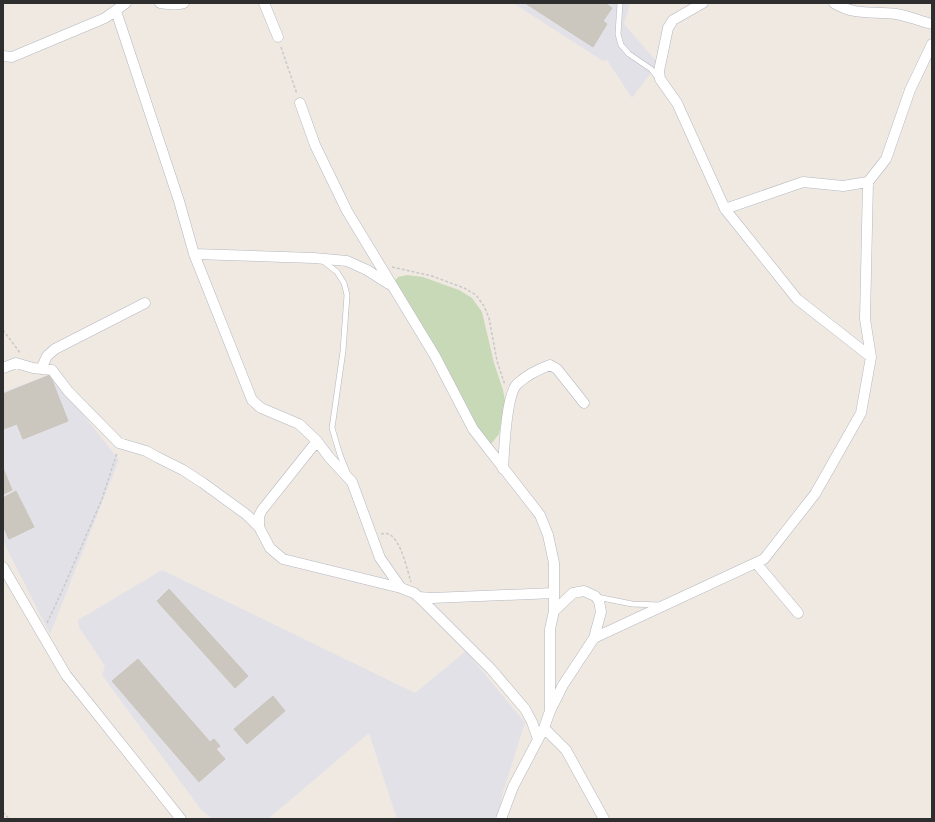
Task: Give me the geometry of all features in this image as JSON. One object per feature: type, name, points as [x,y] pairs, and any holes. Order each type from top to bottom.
[{"type":"street","points":[[3,56],[12,57],[105,18],[126,3]]},
{"type":"street","points":[[160,3],[184,3]]},
{"type":"street","points":[[264,3],[278,37]]},
{"type":"street","points":[[703,3],[673,20],[668,28],[659,71],[660,79],[677,103],[725,209],[797,299],[871,357]]},
{"type":"street","points":[[834,3],[844,9],[858,12],[895,14],[932,24]]},
{"type":"street","points":[[116,11],[179,201],[194,254],[252,400],[261,408],[299,424],[317,441],[329,457],[352,482],[380,558],[401,588]]},
{"type":"street","points":[[594,638],[764,559],[815,494],[823,481],[861,412],[871,357],[866,318],[868,182],[886,159],[910,90],[932,44]]},
{"type":"street","points":[[300,103],[315,145],[332,183],[347,211],[435,356],[473,429],[540,515],[548,535],[554,563],[554,611],[550,629],[550,711]]},
{"type":"street","points":[[725,209],[803,182],[844,186],[868,182]]},
{"type":"street","points":[[194,254],[347,261],[367,270],[393,286]]},
{"type":"street","points":[[37,368],[54,349],[145,303]]},
{"type":"street","points":[[3,368],[16,363],[52,370],[68,391],[119,443],[146,451],[183,470],[247,515],[259,527],[270,548],[284,559],[401,588],[414,593],[491,669],[525,709],[532,722],[538,739]]},
{"type":"street","points":[[503,469],[505,432],[511,394],[516,384],[540,369],[550,365],[557,368],[584,402]]},
{"type":"street","points":[[259,527],[259,516],[262,510],[317,441]]},
{"type":"street","points":[[756,563],[798,613]]},
{"type":"street","points":[[3,567],[66,675],[181,819]]},
{"type":"street","points":[[501,819],[513,786],[544,728],[550,711],[570,675],[594,638],[601,612],[599,601],[595,596],[584,591],[573,593],[554,611]]},
{"type":"street","points":[[419,597],[432,598],[554,593]]},
{"type":"street","points":[[544,728],[566,750],[604,819]]},
{"type":"lane","points":[[620,3],[618,34],[621,45],[629,54],[651,70],[660,79]]},
{"type":"lane","points":[[320,259],[330,265],[337,272],[344,283],[347,296],[343,352],[332,428],[340,455],[352,482]]},
{"type":"lane","points":[[595,596],[632,604],[667,604]]},
{"type":"path","points":[[278,37],[300,103]]},
{"type":"path","points":[[380,265],[432,276],[464,288],[476,295],[484,306],[489,318],[497,361],[505,386],[511,394]]},
{"type":"path","points":[[3,330],[16,348],[37,368]]},
{"type":"path","points":[[41,633],[52,615],[102,499],[119,443]]},
{"type":"path","points":[[371,535],[382,533],[392,536],[399,548],[412,583]]},
{"type":"path","points":[[3,812],[9,819]]},
{"type":"shaded area","points":[[513,3],[630,3],[624,24],[658,63],[632,98],[607,60],[603,61]]},
{"type":"shaded area","points":[[51,374],[119,460],[50,634],[3,541],[3,392]]},
{"type":"shaded area","points":[[162,570],[415,693],[466,651],[525,723],[502,795],[499,813],[493,819],[397,819],[369,733],[268,819],[213,819],[202,811],[102,675],[105,666],[79,627],[78,620]]},
{"type":"green space","points":[[407,275],[423,277],[459,290],[472,298],[482,312],[505,401],[499,434],[491,444],[485,444],[394,282],[398,277]]},
{"type":"building","points":[[525,3],[605,3],[612,8],[603,21],[607,24],[593,47]]},
{"type":"building","points":[[50,375],[68,421],[23,439],[17,424],[3,429],[3,394]]},
{"type":"building","points":[[3,468],[12,490],[3,494]]},
{"type":"building","points":[[16,491],[34,527],[9,539],[3,526],[3,498]]},
{"type":"building","points":[[169,589],[248,676],[235,688],[157,601]]},
{"type":"building","points":[[138,659],[210,742],[214,739],[220,746],[216,749],[225,759],[199,782],[112,681]]},
{"type":"building","points":[[273,696],[285,711],[247,744],[234,729]]}]
